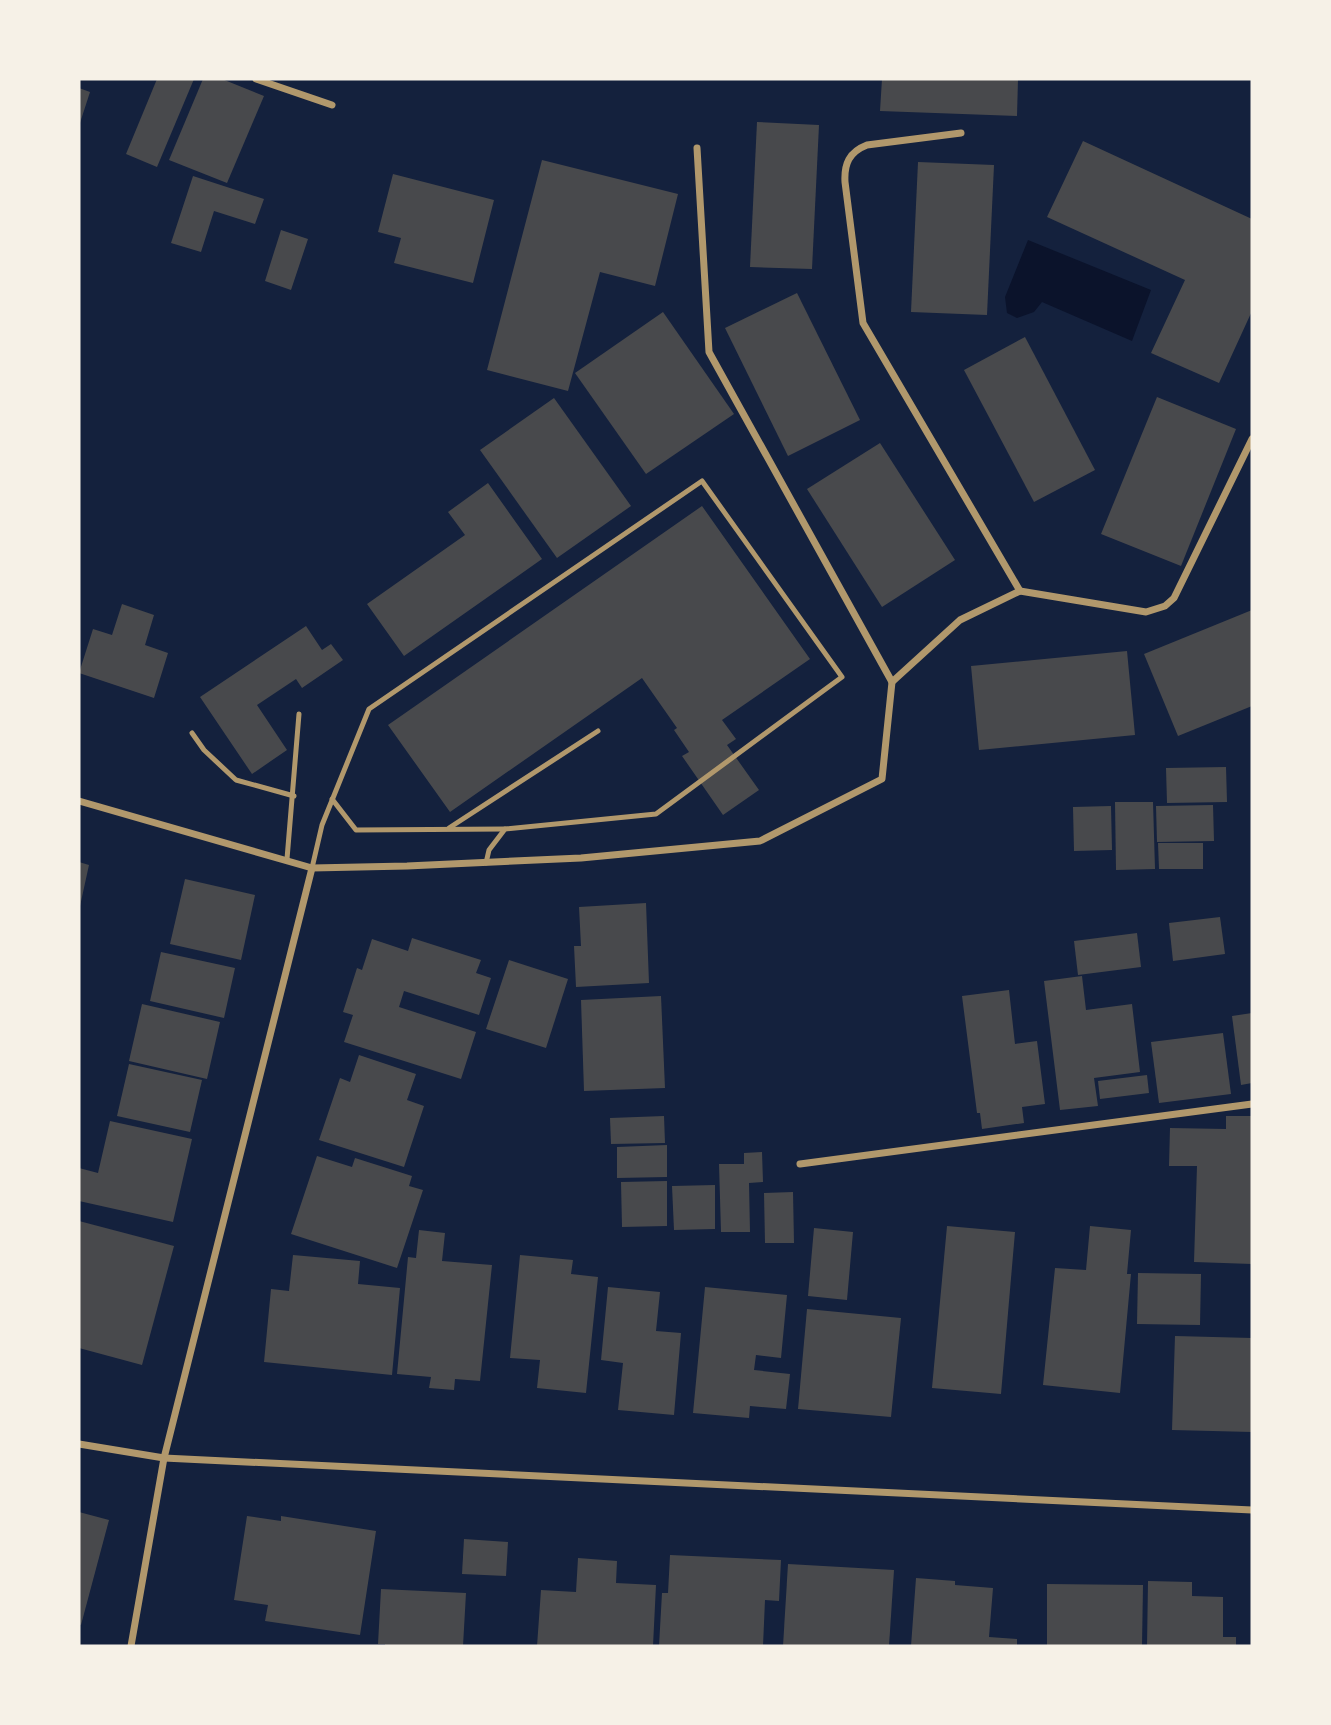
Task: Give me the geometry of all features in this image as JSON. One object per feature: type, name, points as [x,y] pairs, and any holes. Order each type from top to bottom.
[{"type":"street","points":[[256,79],[332,105]]},
{"type":"street","points":[[961,133],[867,145],[851,155],[846,163],[845,182],[863,323],[1020,591]]},
{"type":"street","points":[[79,801],[312,868],[581,858],[760,841],[882,779],[892,682],[709,352],[697,148]]},
{"type":"street","points":[[892,682],[960,620],[1020,591],[1146,611],[1165,606],[1174,598],[1252,439]]},
{"type":"street","points":[[131,1646],[164,1458],[312,868]]},
{"type":"street","points":[[800,1164],[1252,1104]]},
{"type":"street","points":[[79,1444],[164,1458],[1252,1510]]},
{"type":"lane","points":[[312,868],[322,825],[332,799],[369,709],[702,481],[842,677],[656,814],[505,829],[356,830],[332,799]]},
{"type":"lane","points":[[287,859],[299,714]]},
{"type":"lane","points":[[449,828],[598,731]]},
{"type":"lane","points":[[192,733],[204,750],[236,780],[294,796]]},
{"type":"lane","points":[[486,863],[489,850],[505,829]]},
{"type":"water","points":[[1028,240],[1151,290],[1132,341],[1042,302],[1034,312],[1017,318],[1007,313],[1005,297]]},
{"type":"building","points":[[157,79],[194,79],[157,167],[126,154]]},
{"type":"building","points":[[203,79],[222,79],[264,96],[227,183],[169,160]]},
{"type":"building","points":[[882,79],[1018,79],[1017,116],[880,111]]},
{"type":"building","points":[[79,88],[90,92],[79,126]]},
{"type":"building","points":[[757,122],[819,125],[812,269],[750,267]]},
{"type":"building","points":[[1083,141],[1252,219],[1252,311],[1219,383],[1151,353],[1185,280],[1047,217]]},
{"type":"building","points":[[542,160],[678,194],[655,286],[600,272],[568,391],[487,370]]},
{"type":"building","points":[[918,162],[994,165],[987,315],[911,312]]},
{"type":"building","points":[[393,174],[494,200],[473,283],[394,263],[401,238],[378,232]]},
{"type":"building","points":[[193,176],[264,199],[255,224],[214,211],[201,252],[171,243]]},
{"type":"building","points":[[281,230],[308,239],[291,290],[265,281]]},
{"type":"building","points":[[797,293],[860,420],[788,456],[725,328]]},
{"type":"building","points":[[663,312],[734,414],[646,474],[575,373]]},
{"type":"building","points":[[1025,337],[1095,470],[1034,502],[964,370]]},
{"type":"building","points":[[1157,397],[1236,429],[1181,566],[1101,534]]},
{"type":"building","points":[[554,398],[631,506],[557,558],[480,450]]},
{"type":"building","points":[[880,443],[955,560],[882,607],[807,489]]},
{"type":"building","points":[[488,483],[542,559],[404,656],[367,604],[465,535],[448,512]]},
{"type":"building","points":[[702,506],[810,659],[722,720],[736,739],[727,745],[759,790],[723,815],[682,756],[689,752],[674,730],[677,728],[642,678],[450,812],[388,725]]},
{"type":"building","points":[[122,604],[154,615],[145,645],[168,653],[154,698],[79,673],[93,629],[112,635]]},
{"type":"building","points":[[1252,610],[1252,706],[1178,736],[1144,654]]},
{"type":"building","points":[[306,626],[322,650],[331,644],[343,660],[302,688],[296,679],[257,705],[287,750],[252,774],[200,697]]},
{"type":"building","points":[[1127,651],[1135,735],[979,750],[971,666]]},
{"type":"building","points":[[1226,767],[1227,802],[1167,803],[1166,768]]},
{"type":"building","points":[[1115,802],[1153,802],[1155,869],[1116,870]]},
{"type":"building","points":[[1213,805],[1214,841],[1157,842],[1156,806]]},
{"type":"building","points":[[1111,806],[1112,850],[1074,851],[1073,807]]},
{"type":"building","points":[[1158,843],[1203,843],[1203,869],[1159,869]]},
{"type":"building","points":[[79,862],[89,865],[80,906],[79,906]]},
{"type":"building","points":[[185,879],[255,895],[241,960],[170,944]]},
{"type":"building","points":[[646,903],[649,983],[576,987],[574,946],[581,946],[579,907]]},
{"type":"building","points":[[1220,917],[1225,954],[1173,961],[1169,923]]},
{"type":"building","points":[[1137,933],[1141,967],[1078,975],[1074,941]]},
{"type":"building","points":[[412,938],[481,960],[476,973],[491,978],[479,1015],[404,991],[399,1007],[476,1032],[461,1079],[344,1042],[353,1015],[343,1012],[357,968],[362,970],[372,939],[408,951]]},
{"type":"building","points":[[161,952],[235,968],[224,1018],[150,1001]]},
{"type":"building","points":[[509,960],[568,979],[546,1048],[486,1029]]},
{"type":"building","points":[[1082,976],[1086,1010],[1132,1004],[1140,1072],[1094,1078],[1098,1106],[1060,1110],[1044,981]]},
{"type":"building","points":[[1009,990],[1015,1044],[1037,1041],[1045,1104],[1022,1107],[1024,1123],[982,1129],[980,1113],[977,1113],[962,996]]},
{"type":"building","points":[[661,996],[665,1088],[584,1091],[581,1000]]},
{"type":"building","points":[[142,1004],[220,1022],[207,1079],[129,1061]]},
{"type":"building","points":[[1252,1013],[1252,1083],[1241,1085],[1232,1016]]},
{"type":"building","points":[[1223,1033],[1231,1094],[1159,1103],[1151,1042]]},
{"type":"building","points":[[359,1055],[416,1074],[407,1100],[424,1106],[404,1167],[319,1140],[340,1078],[350,1082]]},
{"type":"building","points":[[129,1064],[202,1080],[190,1132],[117,1116]]},
{"type":"building","points":[[1147,1075],[1149,1093],[1100,1099],[1098,1081]]},
{"type":"building","points":[[664,1116],[665,1143],[611,1144],[610,1118]]},
{"type":"building","points":[[1226,1116],[1252,1116],[1252,1264],[1194,1262],[1197,1166],[1169,1166],[1170,1128],[1226,1129]]},
{"type":"building","points":[[110,1121],[192,1139],[173,1222],[79,1201],[79,1168],[98,1173]]},
{"type":"building","points":[[667,1145],[667,1177],[617,1178],[617,1147]]},
{"type":"building","points":[[762,1152],[763,1182],[749,1183],[750,1232],[721,1232],[719,1164],[744,1164],[744,1153]]},
{"type":"building","points":[[317,1156],[352,1167],[355,1158],[412,1176],[409,1186],[423,1190],[397,1268],[291,1234]]},
{"type":"building","points":[[667,1181],[667,1226],[622,1227],[621,1182]]},
{"type":"building","points":[[715,1185],[715,1229],[674,1230],[672,1186]]},
{"type":"building","points":[[793,1192],[794,1243],[765,1243],[764,1193]]},
{"type":"building","points":[[79,1221],[174,1246],[142,1365],[79,1348]]},
{"type":"building","points":[[947,1226],[1015,1232],[1001,1394],[932,1388]]},
{"type":"building","points":[[1090,1226],[1131,1230],[1127,1274],[1131,1274],[1120,1393],[1043,1385],[1055,1268],[1086,1270]]},
{"type":"building","points":[[814,1228],[853,1232],[847,1300],[808,1296]]},
{"type":"building","points":[[419,1230],[445,1233],[442,1261],[492,1265],[480,1381],[455,1379],[454,1390],[429,1388],[431,1377],[397,1374],[408,1257],[416,1258]]},
{"type":"building","points":[[293,1255],[360,1261],[358,1284],[400,1288],[392,1375],[264,1362],[271,1289],[289,1291]]},
{"type":"building","points":[[520,1255],[573,1260],[571,1274],[598,1277],[586,1393],[537,1388],[540,1360],[510,1358]]},
{"type":"building","points":[[1138,1273],[1201,1274],[1200,1325],[1137,1324]]},
{"type":"building","points":[[608,1287],[660,1292],[656,1331],[681,1333],[674,1415],[618,1410],[623,1363],[601,1360]]},
{"type":"building","points":[[705,1287],[787,1295],[781,1358],[756,1355],[754,1370],[790,1374],[786,1409],[750,1406],[749,1418],[693,1413]]},
{"type":"building","points":[[807,1309],[901,1318],[891,1417],[798,1409]]},
{"type":"building","points":[[1175,1336],[1252,1338],[1252,1432],[1172,1430]]},
{"type":"building","points":[[79,1512],[109,1520],[81,1625],[79,1624]]},
{"type":"building","points":[[247,1516],[281,1521],[281,1516],[376,1531],[360,1635],[265,1621],[268,1605],[234,1600]]},
{"type":"building","points":[[464,1539],[508,1542],[506,1576],[462,1574]]},
{"type":"building","points":[[670,1555],[781,1560],[779,1601],[765,1600],[763,1646],[659,1646],[662,1593],[668,1593]]},
{"type":"building","points":[[578,1558],[617,1561],[616,1583],[656,1585],[653,1646],[537,1646],[541,1590],[576,1592]]},
{"type":"building","points":[[788,1564],[894,1570],[889,1646],[783,1646]]},
{"type":"building","points":[[916,1578],[993,1588],[989,1637],[1017,1639],[1017,1646],[911,1646]]},
{"type":"building","points":[[1148,1581],[1192,1582],[1192,1596],[1223,1597],[1223,1637],[1236,1637],[1236,1646],[1147,1646]]},
{"type":"building","points":[[1047,1584],[1143,1585],[1142,1646],[1047,1646]]},
{"type":"building","points":[[381,1589],[466,1593],[463,1646],[378,1644]]}]
